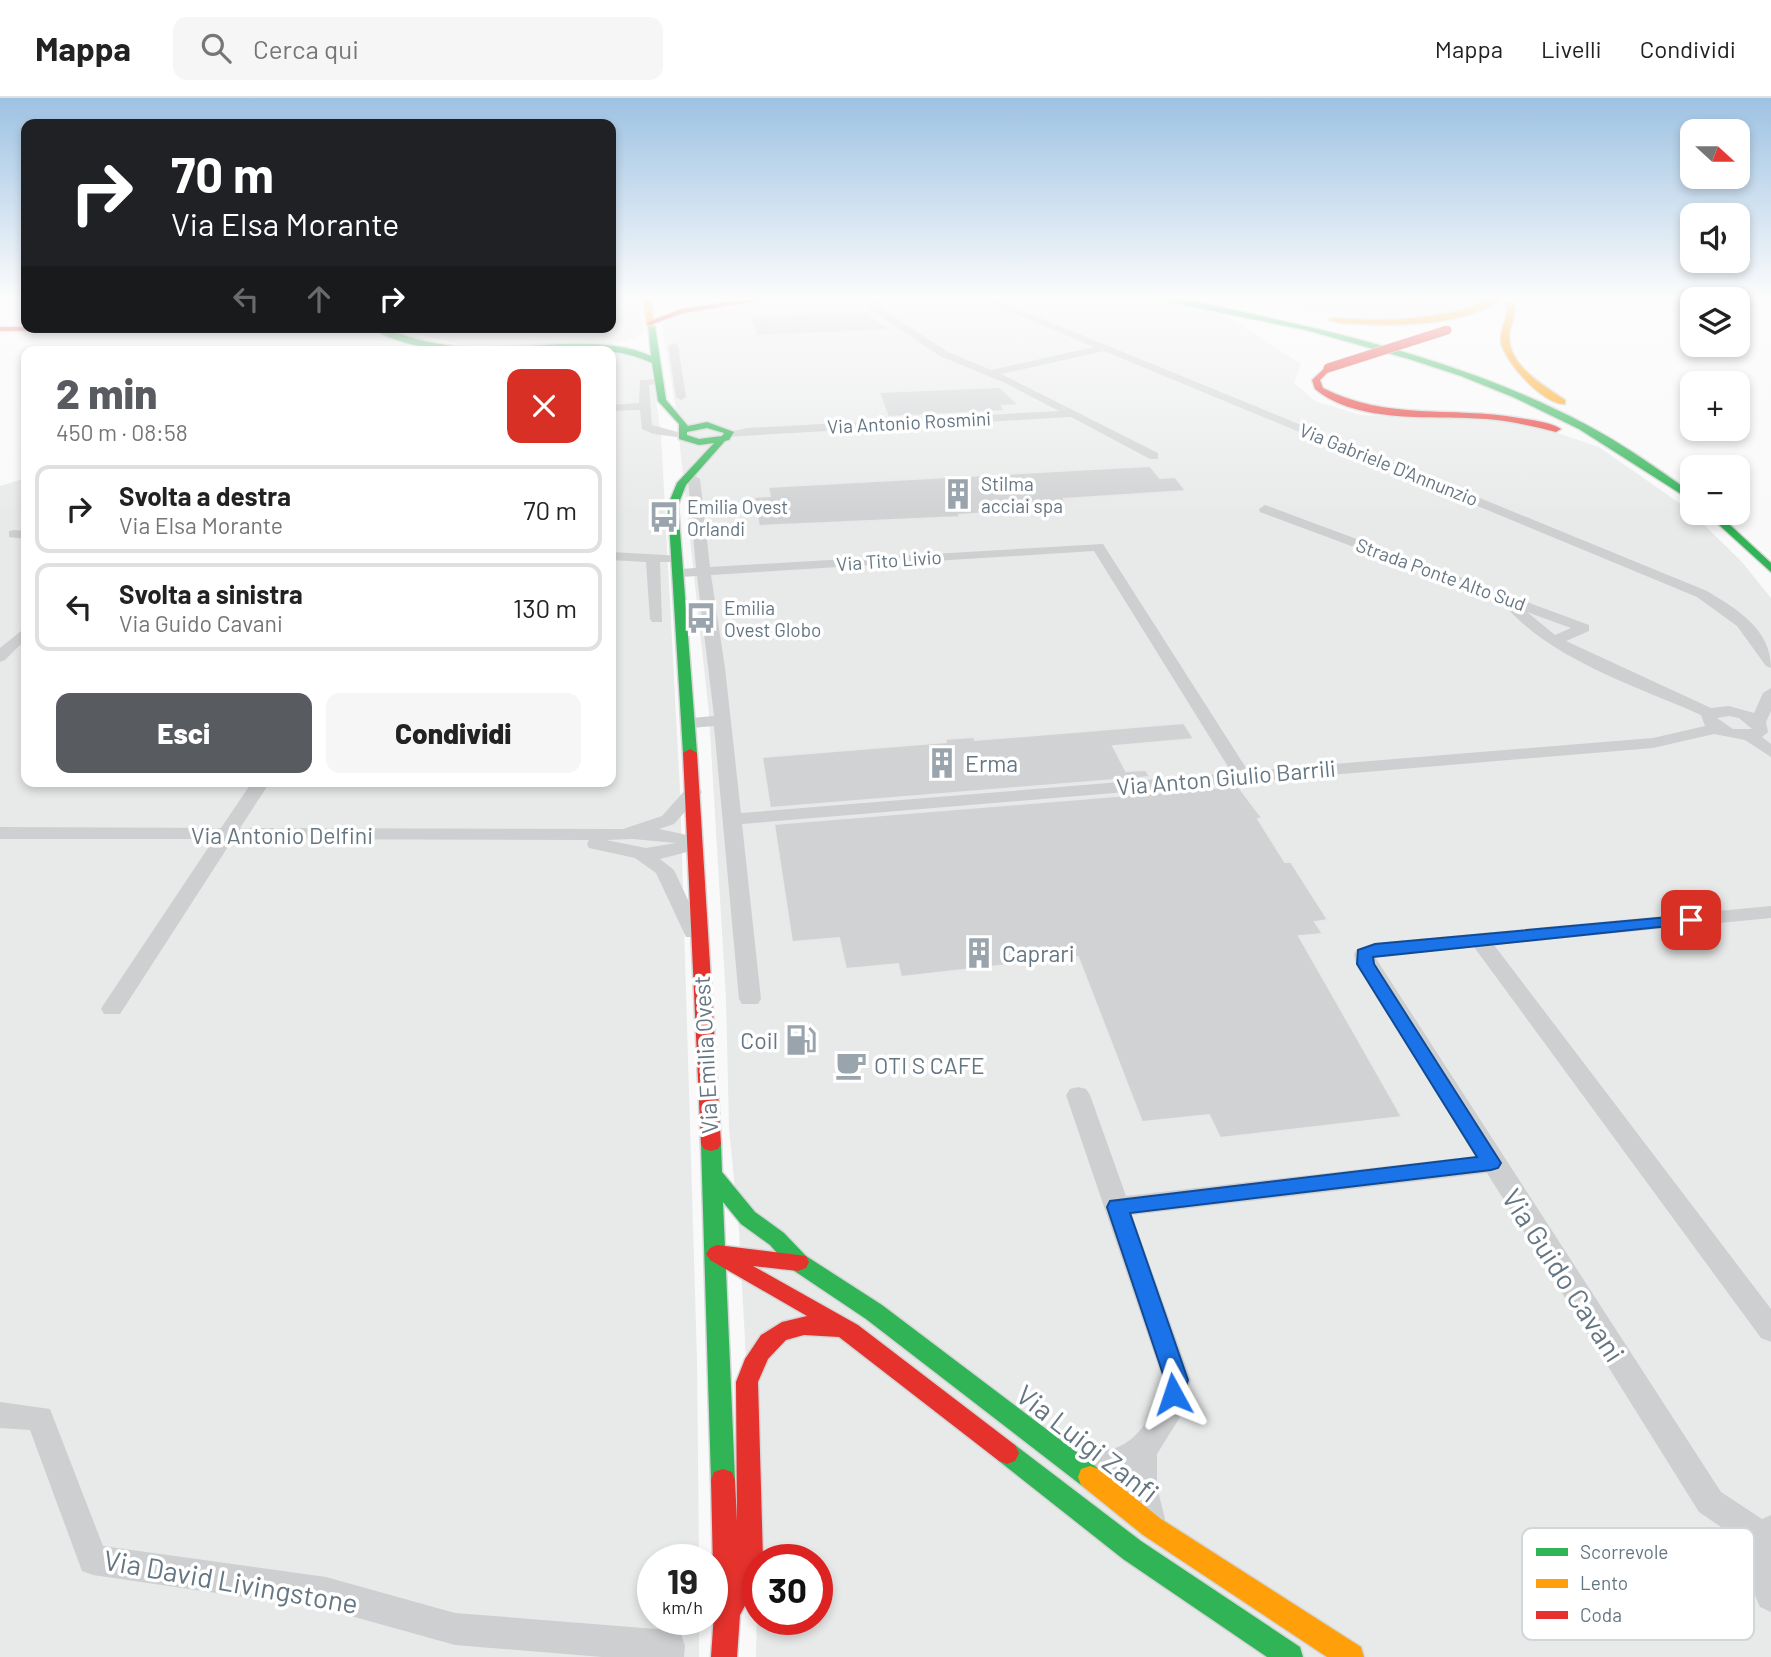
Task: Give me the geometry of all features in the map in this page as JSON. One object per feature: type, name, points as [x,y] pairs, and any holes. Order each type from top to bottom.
[{"type":"main road","name":"Via Emilia Ovest","points":[[658,369],[662,401],[684,424],[682,435],[704,449],[705,456],[697,472]]},
{"type":"main road","points":[[1327,369],[1316,380],[1319,389],[1372,411],[1406,415],[1479,416],[1524,422],[1576,435],[1629,454]]},
{"type":"main road","points":[[1445,369],[1551,411],[1629,454],[1680,490]]},
{"type":"main road","points":[[1459,369],[1497,382],[1593,424],[1654,458],[1680,476]]},
{"type":"main road","points":[[1521,369],[1593,424]]},
{"type":"main road","points":[[1406,415],[1443,412],[1475,403],[1480,399],[1477,388],[1453,371]]},
{"type":"main road","points":[[676,414],[722,432]]},
{"type":"main road","points":[[682,435],[722,432]]},
{"type":"main road","name":"Via Emilia Ovest","points":[[722,432],[697,472],[674,491],[691,723],[694,842],[717,1254],[725,1544]]},
{"type":"main road","points":[[1724,525],[1771,569]]},
{"type":"main road","points":[[1742,525],[1771,552]]},
{"type":"main road","points":[[712,1174],[748,1218],[777,1239],[798,1262]]},
{"type":"main road","points":[[717,1254],[798,1262]]},
{"type":"main road","points":[[717,1254],[750,1278],[783,1292],[849,1331],[1132,1550],[1290,1657]]},
{"type":"main road","name":"Via Luigi Zanfi","points":[[798,1262],[874,1312],[1152,1527],[1352,1657]]},
{"type":"main road","points":[[728,1612],[750,1570],[747,1382],[757,1355],[772,1337],[796,1326],[824,1324],[849,1331]]},
{"type":"main road","name":"Via Emilia Ovest","points":[[724,1657],[726,1635]]},
{"type":"street","points":[[677,369],[681,397]]},
{"type":"street","points":[[980,369],[1154,456]]},
{"type":"street","points":[[991,373],[1010,369]]},
{"type":"street","name":"Via Gabriele D'Annunzio","points":[[1155,369],[1702,594],[1736,613],[1754,632],[1771,663]]},
{"type":"street","points":[[659,381],[644,382],[646,427],[653,431],[682,435]]},
{"type":"street","points":[[616,408],[645,406]]},
{"type":"street","name":"Via Antonio Rosmini","points":[[722,432],[1072,414]]},
{"type":"street","name":"Via Emilia Ovest","points":[[697,472],[703,571],[723,720],[750,999]]},
{"type":"street","name":"Strada Ponte Alto Sud","points":[[1265,509],[1584,628],[1554,642]]},
{"type":"street","name":"Via Tito Livio","points":[[616,556],[653,558],[703,571],[1098,547],[1242,775]]},
{"type":"street","points":[[653,558],[657,619]]},
{"type":"street","points":[[1503,596],[1554,642],[1714,721],[1754,729],[1771,752]]},
{"type":"street","points":[[0,657],[21,636]]},
{"type":"street","points":[[1754,729],[1771,693]]},
{"type":"street","points":[[691,723],[723,720]]},
{"type":"street","name":"Via Anton Giulio Barrili","points":[[733,819],[1653,743],[1714,721]]},
{"type":"street","points":[[112,1009],[258,787]]},
{"type":"street","points":[[625,835],[668,820],[694,792]]},
{"type":"street","name":"Via Antonio Delfini","points":[[0,833],[565,837]]},
{"type":"street","points":[[565,837],[664,835],[694,842]]},
{"type":"street","points":[[565,837],[643,856],[664,870],[699,943]]},
{"type":"street","points":[[643,856],[678,852],[694,842]]},
{"type":"street","points":[[1479,939],[1771,912]]},
{"type":"street","points":[[1479,939],[1771,1330]]},
{"type":"street","name":"Via Guido Cavani","points":[[1479,939],[1375,950],[1364,954],[1366,964],[1491,1163],[1710,1502],[1768,1534]]},
{"type":"street","points":[[1077,1095],[1177,1380],[1170,1408],[1142,1451],[1142,1487],[1152,1527]]},
{"type":"street","points":[[1117,1207],[1491,1163]]},
{"type":"street","name":"Via David Livingstone","points":[[0,1415],[40,1418],[93,1560],[326,1594],[455,1629],[669,1646],[668,1657]]},
{"type":"street","points":[[1075,1465],[1109,1464],[1142,1451]]},
{"type":"street","points":[[1768,1534],[1762,1555],[1765,1581],[1771,1596]]},
{"type":"shaded area","points":[[616,369],[651,369],[661,434],[680,791],[697,1359],[699,1544],[637,1544],[637,1635],[699,1635],[699,1657],[0,1657],[0,486],[21,480],[21,787],[616,787]]},
{"type":"shaded area","points":[[669,369],[1299,369],[1294,383],[1315,401],[1361,415],[1496,421],[1549,430],[1599,447],[1680,503],[1680,525],[1704,525],[1742,562],[1771,598],[1771,1657],[756,1657],[756,1635],[833,1635],[833,1544],[754,1544],[739,1231],[729,1128],[726,999],[709,714]]},
{"type":"building","points":[[1000,387],[1019,405],[1002,406],[1005,411],[888,417],[879,392]]},
{"type":"building","name":"Stilma acciai spa","points":[[1150,466],[1160,478],[1175,477],[1186,491],[1064,499],[1067,508],[959,515],[960,517],[759,526],[754,497],[770,496],[768,487]]},
{"type":"building","name":"Erma","points":[[1184,723],[1194,739],[1113,746],[1126,771],[1146,770],[1150,777],[770,808],[762,757],[946,742],[945,739],[974,737],[975,740]]},
{"type":"building","name":"Caprari","points":[[1238,786],[1262,818],[1258,819],[1285,862],[1291,862],[1328,920],[1315,922],[1323,934],[1299,936],[1402,1117],[1220,1138],[1209,1115],[1142,1122],[1078,957],[901,977],[898,964],[846,969],[839,938],[792,942],[774,824]]},
{"type":"traffic: fast","points":[[657,369],[662,401],[684,424],[682,437],[699,442],[726,438],[729,432],[707,425],[684,430]]},
{"type":"traffic: fast","points":[[1446,369],[1516,395],[1566,418],[1630,455],[1680,490]]},
{"type":"traffic: fast","points":[[690,753],[673,505],[681,485],[721,440]]},
{"type":"traffic: fast","points":[[1724,525],[1771,569]]},
{"type":"traffic: fast","points":[[711,1144],[723,1480]]},
{"type":"traffic: fast","points":[[712,1174],[748,1218],[777,1239],[798,1262],[874,1312],[1090,1477]]},
{"type":"traffic: fast","points":[[1007,1453],[1132,1550],[1290,1657]]},
{"type":"traffic: slow","points":[[1520,369],[1537,385],[1562,402]]},
{"type":"traffic: slow","points":[[1090,1477],[1152,1527],[1351,1657]]},
{"type":"traffic: jam","points":[[1327,369],[1316,380],[1319,389],[1356,406],[1395,413],[1496,417],[1556,429]]},
{"type":"traffic: jam","points":[[690,753],[711,1144]]},
{"type":"traffic: jam","points":[[717,1254],[850,1332],[1007,1453]]},
{"type":"traffic: jam","points":[[717,1254],[798,1262]]},
{"type":"traffic: jam","points":[[728,1611],[750,1570],[747,1382],[753,1366],[768,1342],[790,1328],[837,1328]]},
{"type":"traffic: jam","points":[[723,1480],[727,1614],[724,1657]]},
{"type":"place","name":"Stilma acciai spa","points":[[958,494]]},
{"type":"place","name":"Emilia Ovest Orlandi","points":[[664,517]]},
{"type":"place","name":"Emilia Ovest Globo","points":[[701,618]]},
{"type":"place","name":"Erma","points":[[942,763]]},
{"type":"place","name":"Caprari","points":[[979,953]]},
{"type":"place","name":"Coil","points":[[801,1040]]},
{"type":"place","name":"OTI S CAFE","points":[[851,1065]]},
{"type":"route","points":[[1173,1394],[1177,1380],[1117,1207],[1491,1163],[1366,964],[1364,954],[1375,950],[1479,939],[1691,920]]}]
